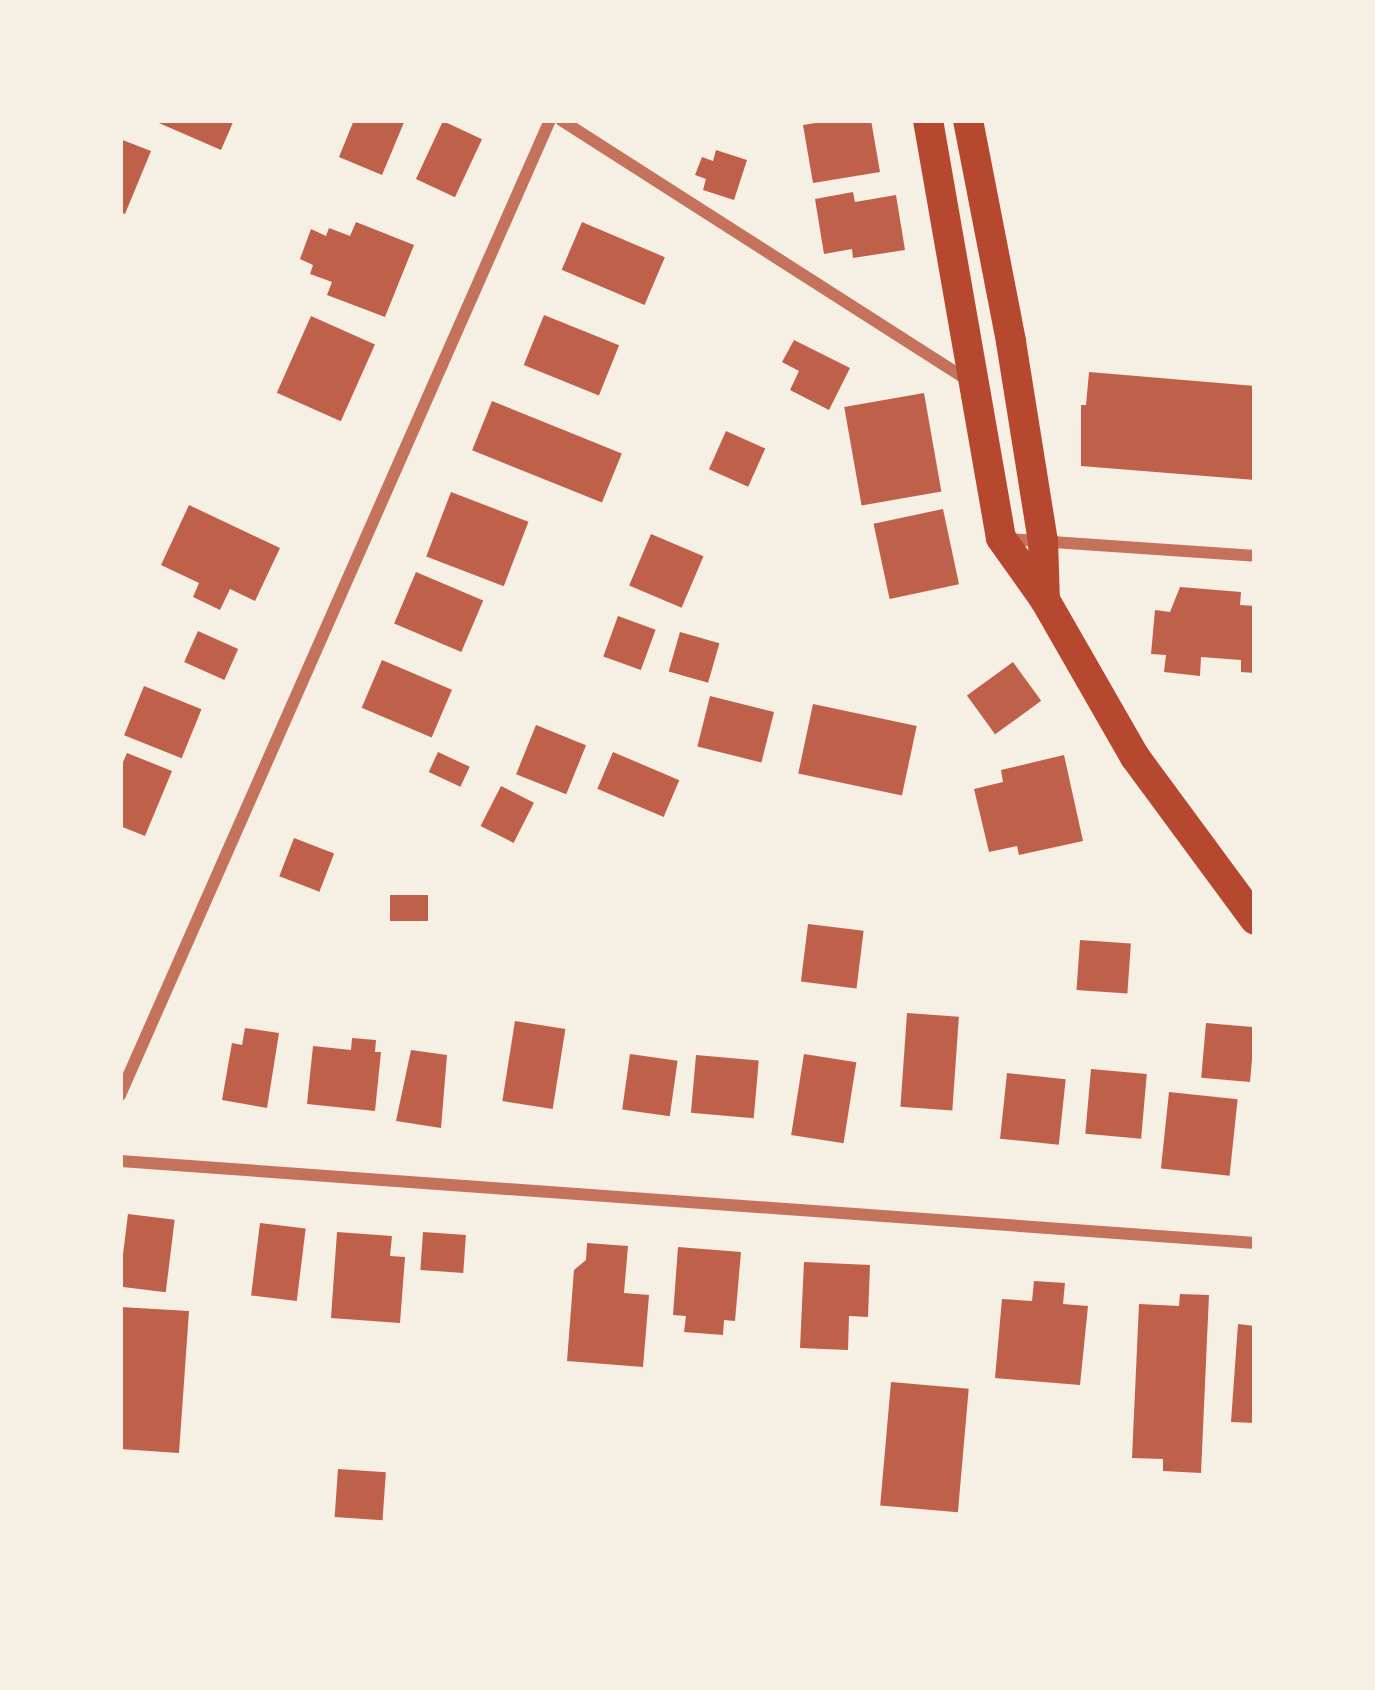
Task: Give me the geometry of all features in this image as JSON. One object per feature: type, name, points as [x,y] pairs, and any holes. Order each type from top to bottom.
[{"type":"main road","points":[[928,120],[1001,538],[1045,600],[1135,757],[1255,920]]},
{"type":"main road","points":[[968,120],[1043,541],[1045,600]]},
{"type":"street","points":[[120,1095],[550,120]]},
{"type":"street","points":[[560,120],[975,385]]},
{"type":"street","points":[[1001,538],[1255,556]]},
{"type":"street","points":[[120,1161],[1255,1244]]},
{"type":"building","points":[[152,120],[234,120],[221,150]]},
{"type":"building","points":[[354,120],[405,120],[382,175],[339,157]]},
{"type":"building","points":[[871,120],[880,172],[813,183],[803,125]]},
{"type":"building","points":[[443,121],[482,139],[455,197],[416,179]]},
{"type":"building","points":[[120,139],[151,151],[125,214],[120,212]]},
{"type":"building","points":[[716,150],[747,160],[734,200],[703,190],[706,179],[695,175],[702,157],[713,161]]},
{"type":"building","points":[[853,192],[855,202],[896,195],[905,250],[853,258],[852,249],[824,254],[815,199]]},
{"type":"building","points":[[356,222],[414,245],[385,317],[327,295],[332,282],[310,274],[313,265],[300,259],[311,229],[326,236],[329,228],[350,236]]},
{"type":"building","points":[[582,222],[665,257],[645,305],[562,270]]},
{"type":"building","points":[[544,315],[619,345],[599,395],[524,365]]},
{"type":"building","points":[[311,316],[375,344],[341,421],[277,393]]},
{"type":"building","points":[[794,340],[850,368],[829,410],[790,390],[799,371],[782,362]]},
{"type":"building","points":[[1089,372],[1255,386],[1255,480],[1081,466],[1081,405],[1086,405]]},
{"type":"building","points":[[924,393],[941,491],[862,506],[844,407]]},
{"type":"building","points":[[492,401],[622,453],[602,503],[472,450]]},
{"type":"building","points":[[726,431],[765,448],[748,487],[709,469]]},
{"type":"building","points":[[451,492],[528,522],[504,586],[426,556]]},
{"type":"building","points":[[189,505],[280,548],[255,601],[230,589],[220,610],[193,597],[199,583],[161,565]]},
{"type":"building","points":[[943,509],[959,584],[890,599],[874,524]]},
{"type":"building","points":[[651,534],[703,556],[682,608],[629,586]]},
{"type":"building","points":[[416,572],[483,601],[461,652],[394,624]]},
{"type":"building","points":[[1180,587],[1241,592],[1240,605],[1255,606],[1255,673],[1241,672],[1241,660],[1201,657],[1200,676],[1164,672],[1166,655],[1151,654],[1155,610],[1170,612]]},
{"type":"building","points":[[618,616],[656,630],[641,670],[603,656]]},
{"type":"building","points":[[198,631],[238,649],[224,680],[184,662]]},
{"type":"building","points":[[680,632],[719,643],[708,683],[669,671]]},
{"type":"building","points":[[382,660],[452,690],[432,738],[362,708]]},
{"type":"building","points":[[1013,662],[1041,701],[995,734],[967,696]]},
{"type":"building","points":[[144,686],[201,709],[182,758],[124,735]]},
{"type":"building","points":[[710,696],[774,712],[761,762],[697,746]]},
{"type":"building","points":[[813,704],[917,726],[902,795],[798,773]]},
{"type":"building","points":[[536,725],[586,745],[566,794],[516,774]]},
{"type":"building","points":[[438,752],[470,767],[460,787],[429,772]]},
{"type":"building","points":[[613,752],[679,780],[664,817],[597,789]]},
{"type":"building","points":[[127,753],[172,771],[145,836],[120,826],[120,769]]},
{"type":"building","points":[[1064,755],[1083,841],[1019,855],[1017,846],[989,852],[974,789],[1003,782],[1001,770]]},
{"type":"building","points":[[501,786],[534,803],[514,843],[481,826]]},
{"type":"building","points":[[294,838],[334,853],[319,892],[279,876]]},
{"type":"building","points":[[390,895],[428,895],[428,921],[390,921]]},
{"type":"building","points":[[808,924],[864,931],[857,988],[801,982]]},
{"type":"building","points":[[1080,940],[1131,944],[1127,993],[1077,990]]},
{"type":"building","points":[[907,1013],[959,1017],[952,1110],[900,1107]]},
{"type":"building","points":[[515,1021],[565,1029],[553,1109],[502,1101]]},
{"type":"building","points":[[1206,1023],[1255,1027],[1250,1082],[1201,1078]]},
{"type":"building","points":[[245,1028],[279,1033],[267,1108],[222,1100],[232,1043],[242,1045]]},
{"type":"building","points":[[352,1038],[376,1040],[375,1052],[381,1052],[375,1111],[307,1104],[313,1046],[351,1050]]},
{"type":"building","points":[[411,1050],[447,1055],[441,1128],[396,1121]]},
{"type":"building","points":[[630,1054],[678,1061],[670,1116],[622,1109]]},
{"type":"building","points":[[804,1054],[856,1062],[844,1143],[791,1135]]},
{"type":"building","points":[[696,1055],[759,1060],[754,1118],[691,1113]]},
{"type":"building","points":[[1091,1069],[1147,1074],[1141,1139],[1085,1134]]},
{"type":"building","points":[[1007,1073],[1066,1079],[1059,1145],[1000,1139]]},
{"type":"building","points":[[1169,1092],[1238,1099],[1230,1176],[1161,1169]]},
{"type":"building","points":[[128,1214],[175,1220],[166,1292],[120,1287]]},
{"type":"building","points":[[260,1223],[306,1229],[297,1301],[251,1295]]},
{"type":"building","points":[[337,1232],[392,1236],[390,1256],[405,1257],[400,1323],[331,1318]]},
{"type":"building","points":[[423,1232],[466,1235],[463,1273],[420,1270]]},
{"type":"building","points":[[587,1243],[628,1246],[624,1293],[649,1295],[643,1367],[567,1361],[574,1270],[586,1260]]},
{"type":"building","points":[[678,1247],[741,1252],[735,1321],[724,1320],[723,1335],[684,1332],[686,1316],[673,1315]]},
{"type":"building","points":[[804,1262],[870,1265],[868,1317],[849,1316],[848,1350],[800,1348]]},
{"type":"building","points":[[1034,1281],[1065,1283],[1063,1304],[1088,1306],[1080,1385],[995,1378],[1002,1299],[1032,1301]]},
{"type":"building","points":[[1180,1294],[1209,1295],[1201,1473],[1163,1471],[1163,1459],[1132,1458],[1139,1304],[1179,1306]]},
{"type":"building","points":[[120,1307],[189,1311],[179,1453],[120,1449]]},
{"type":"building","points":[[1238,1324],[1255,1326],[1255,1423],[1231,1422]]},
{"type":"building","points":[[891,1382],[969,1389],[958,1512],[880,1506]]},
{"type":"building","points":[[338,1469],[386,1472],[383,1520],[335,1517]]}]
